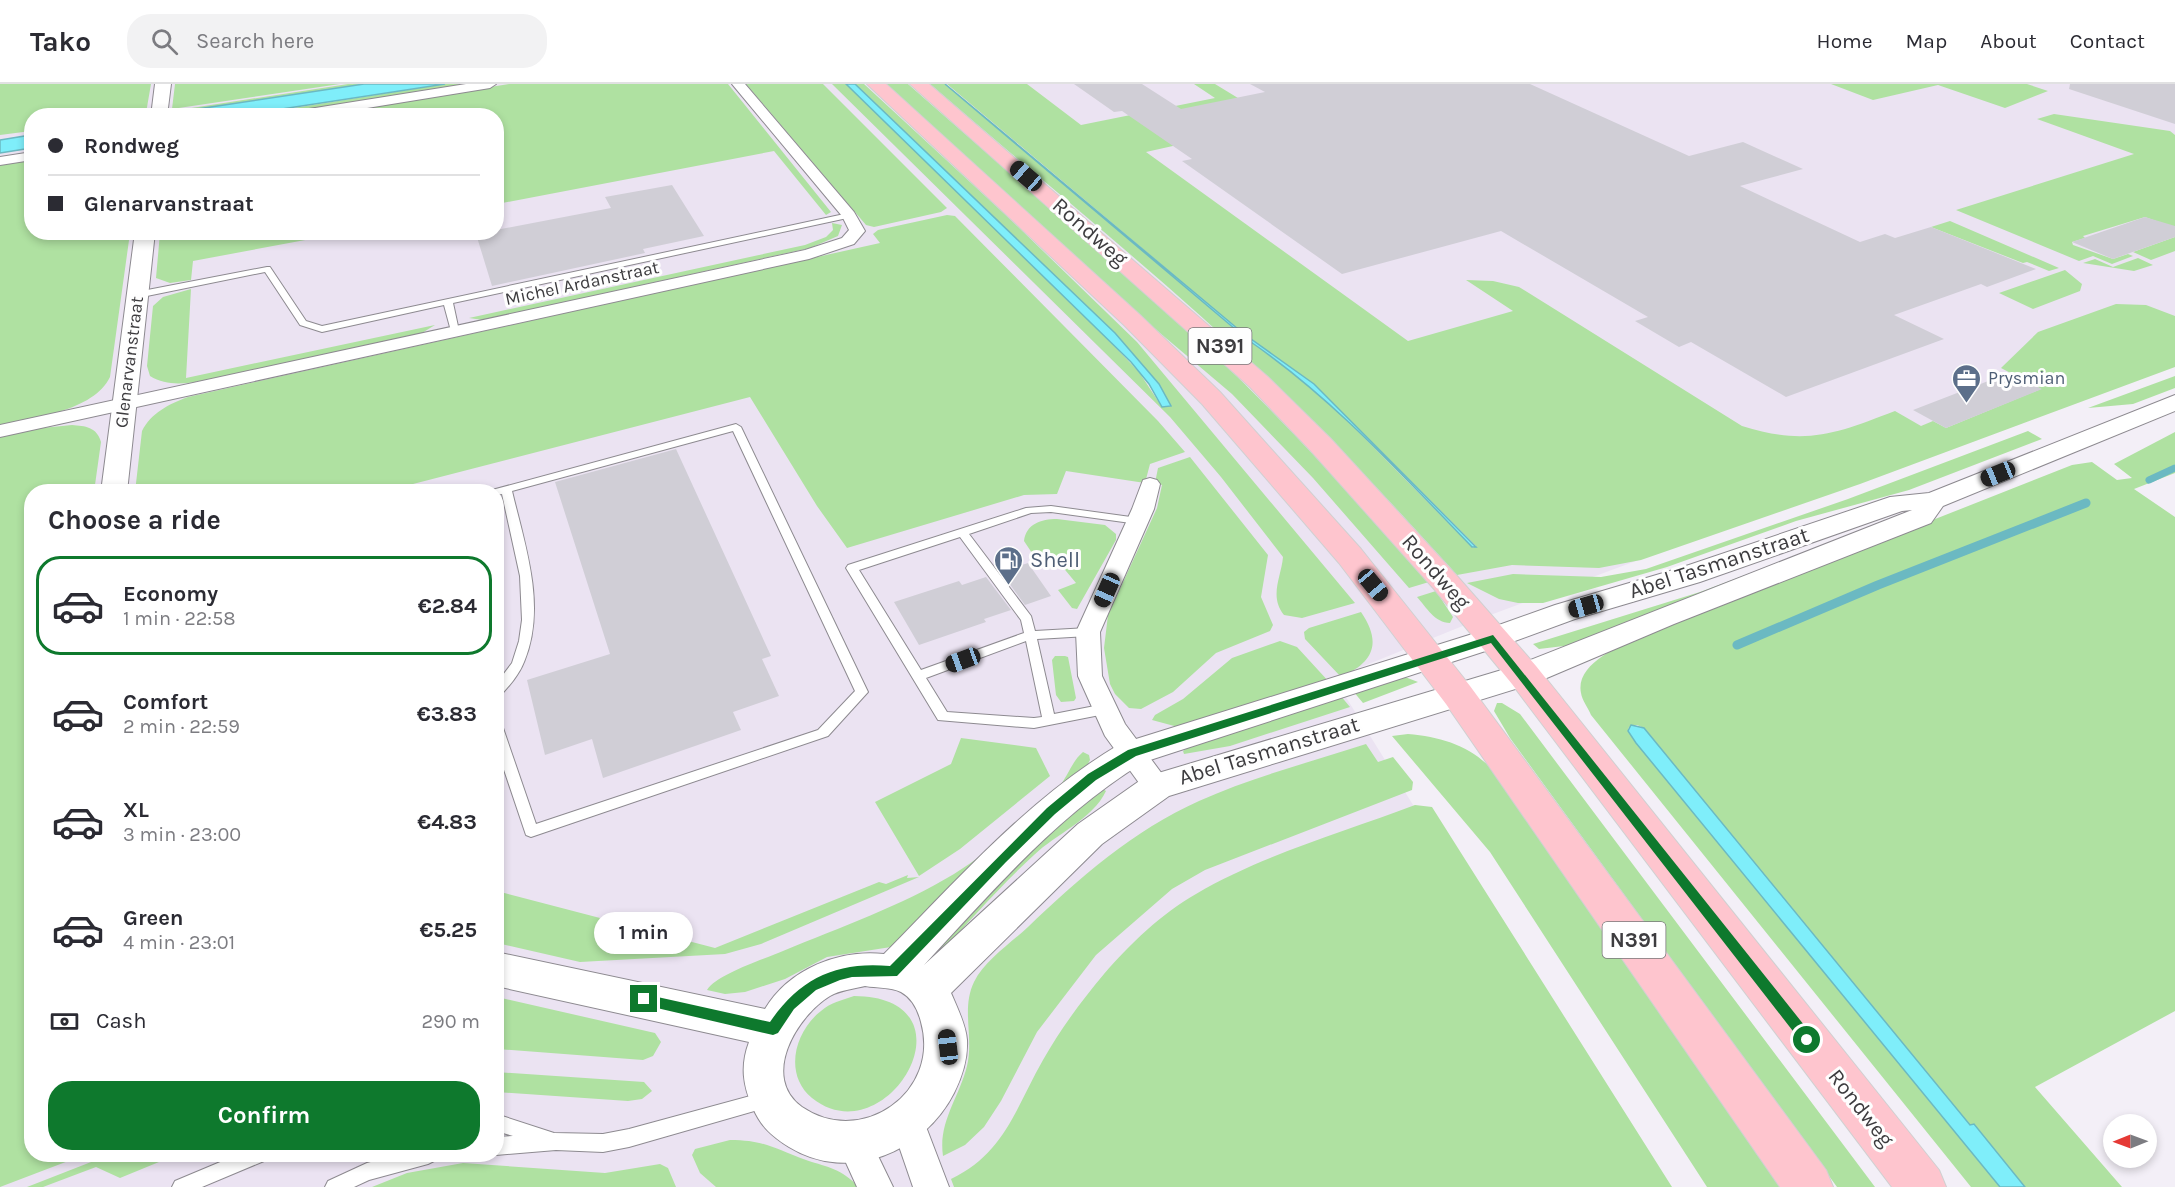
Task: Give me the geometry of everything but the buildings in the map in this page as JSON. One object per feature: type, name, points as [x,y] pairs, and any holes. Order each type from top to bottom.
[{"type":"main road","name":"Rondweg","points":[[876,84],[1132,320],[1211,398],[1350,556],[1458,695],[1809,1187]]},
{"type":"main road","name":"Rondweg","points":[[919,84],[1258,382],[1321,445],[1446,582],[1524,675],[1922,1187]]},
{"type":"street","points":[[160,108],[163,84]]},
{"type":"street","points":[[340,108],[490,84]]},
{"type":"street","points":[[738,84],[849,215]]},
{"type":"street","points":[[0,161],[24,157]]},
{"type":"street","name":"Michel Ardanstraat","points":[[0,431],[831,248],[849,241],[856,235],[855,225],[849,215]]},
{"type":"street","name":"Glenarvanstraat","points":[[115,484],[144,240]]},
{"type":"street","name":"Abel Tasmanstraat","points":[[909,981],[1001,858],[1051,811],[1092,777],[1132,753],[1493,638],[1565,612],[1690,575],[1899,503],[1933,501],[2175,402]]},
{"type":"street","points":[[1150,483],[1138,520],[1088,632],[1090,676],[1114,729],[1157,786]]},
{"type":"street","name":"Abel Tasmanstraat","points":[[909,981],[1090,834],[1157,786],[1524,675],[1664,617],[1922,517],[1933,501]]},
{"type":"street","points":[[866,969],[909,981],[945,1022],[948,1047],[943,1074],[929,1099],[908,1123],[883,1138],[854,1143],[828,1142],[803,1134],[783,1119],[769,1099],[764,1076],[764,1052],[773,1029],[789,1005],[812,986],[838,974],[866,969]]},
{"type":"street","points":[[504,971],[773,1029]]},
{"type":"street","points":[[908,1123],[931,1187]]},
{"type":"street","points":[[854,1143],[875,1187]]},
{"type":"lane","points":[[137,296],[267,268],[303,323],[322,329],[849,215]]},
{"type":"lane","points":[[448,302],[455,331]]},
{"type":"lane","points":[[504,490],[736,427],[862,692],[823,733],[531,831],[504,749]]},
{"type":"lane","points":[[504,501],[525,570],[530,621],[518,664],[504,682]]},
{"type":"lane","points":[[1105,709],[1034,723],[943,717],[852,568],[1030,510],[1051,509],[1138,520]]},
{"type":"lane","points":[[962,532],[1026,619],[1049,720]]},
{"type":"lane","points":[[918,676],[1030,635],[1088,632]]},
{"type":"lane","points":[[504,1145],[556,1141],[603,1143],[629,1138],[769,1099]]},
{"type":"lane","points":[[504,1125],[556,1141]]},
{"type":"lane","points":[[181,1187],[241,1162]]},
{"type":"lane","points":[[334,1187],[368,1172],[403,1162]]},
{"type":"shaded area","points":[[0,84],[2175,84],[2175,361],[1485,617],[1334,678],[1651,1187],[0,1187]]},
{"type":"green space","points":[[0,84],[151,84],[147,108],[24,108],[24,132],[0,135]]},
{"type":"green space","points":[[175,84],[340,84],[179,108],[172,108]]},
{"type":"green space","points":[[348,84],[364,84],[205,108],[192,108]]},
{"type":"green space","points":[[445,84],[475,84],[319,108],[294,108]]},
{"type":"green space","points":[[509,84],[728,84],[831,212],[826,215],[774,151],[504,203],[504,108],[359,108]]},
{"type":"green space","points":[[746,84],[823,84],[947,208],[941,212],[874,227],[866,225]]},
{"type":"green space","points":[[832,84],[846,84],[1099,330],[1139,372],[1162,407],[1159,384],[1115,333],[855,84],[864,84],[1008,217],[1137,342],[1355,603],[1302,618],[1284,615],[1277,601],[1277,587],[1283,557],[1221,477],[1170,417]]},
{"type":"green space","points":[[886,84],[908,84],[1180,323],[1246,385],[1299,440],[1429,582],[1409,588],[1313,478],[1232,394],[1147,322]]},
{"type":"green space","points":[[930,84],[945,84],[1248,340],[1291,369],[1330,403],[1473,548],[1476,546],[1314,384],[1244,334],[947,84],[1027,84],[1081,125],[1215,98],[1194,84],[1215,84],[1274,120],[1271,124],[1146,152],[1408,341],[1513,311],[1466,280],[1493,281],[1519,287],[1742,426],[1764,432],[1784,435],[1820,435],[1855,426],[1895,411],[1921,426],[1933,421],[1946,428],[2041,389],[2001,368],[2038,332],[2116,304],[2146,305],[2175,316],[2175,367],[1860,484],[1641,560],[1599,568],[1512,565],[1457,575],[1345,455],[1233,346],[1148,270]]},
{"type":"green space","points":[[1831,84],[2027,84],[2048,91],[2005,108],[1938,85],[1873,100]]},
{"type":"green space","points":[[2054,114],[2170,131],[2175,135],[2175,228],[2145,217],[2083,236],[2085,238],[2072,242],[2073,245],[2113,259],[2128,254],[2133,256],[2112,264],[2093,256],[2079,261],[1956,210],[2134,154],[2037,119]]},
{"type":"green space","points":[[24,160],[24,240],[129,240],[110,377],[102,389],[91,398],[61,411],[0,425],[0,164]]},
{"type":"green space","points":[[947,215],[955,216],[1158,421],[1185,452],[1150,464],[1145,483],[1066,471],[1057,494],[1024,495],[847,548],[817,506],[750,397],[413,484],[136,484],[142,431],[150,419],[161,410],[188,397],[880,243],[873,234],[878,230]]},
{"type":"green space","points":[[1950,221],[2059,268],[2049,271],[2027,262],[2023,263],[1931,227]]},
{"type":"green space","points":[[832,223],[842,225],[838,236],[810,248],[483,320],[469,318],[805,245],[826,237],[833,230]]},
{"type":"green space","points":[[2175,237],[2175,251],[2151,260],[2133,252]]},
{"type":"green space","points":[[159,240],[306,240],[193,261],[191,280],[170,283],[156,278]]},
{"type":"green space","points":[[2138,258],[2153,265],[2134,271],[2083,263],[2095,259],[2113,267]]},
{"type":"green space","points":[[2065,270],[2082,284],[2080,291],[2033,309],[1999,293]]},
{"type":"green space","points":[[191,289],[186,378],[435,325],[422,333],[201,381],[169,383],[156,379],[150,376],[147,366],[153,306],[163,297]]},
{"type":"green space","points":[[2175,376],[2175,388],[2133,404],[2088,408]]},
{"type":"green space","points":[[72,425],[86,427],[97,433],[101,442],[95,484],[24,484],[24,1162],[66,1162],[0,1187],[0,437],[42,428]]},
{"type":"green space","points":[[2028,431],[2042,439],[1909,490],[1796,521],[1667,567],[1543,603],[1518,603],[1499,599],[1467,583],[1513,574],[1601,577],[1646,569],[1848,499]]},
{"type":"green space","points":[[2175,432],[2175,473],[2134,489],[2175,517],[2175,1011],[2035,1087],[2103,1165],[2103,1168],[2122,1187],[2025,1187],[1974,1124],[1970,1125],[1644,728],[1637,725],[1629,727],[1628,731],[2000,1187],[1971,1187],[1591,715],[1581,693],[1581,683],[1591,665],[1610,651],[1639,636],[2072,465],[2092,462],[2117,480],[2132,478],[2114,464]]},
{"type":"green space","points":[[1190,457],[1268,555],[1261,597],[1273,625],[1270,631],[1216,653],[1173,692],[1141,709],[1129,708],[1115,694],[1110,684],[1104,648],[1108,615],[1157,508],[1162,485],[1155,483],[1158,468]]},
{"type":"green space","points":[[1057,519],[1105,525],[1116,534],[1116,540],[1077,609],[1072,608],[1058,590],[1076,583],[1061,565],[1048,569],[1040,558],[1036,559],[1024,541],[1028,530],[1035,524]]},
{"type":"green space","points":[[1836,541],[1572,645],[1539,649],[1533,644],[1700,592]]},
{"type":"green space","points":[[1436,591],[1453,617],[1450,623],[1435,617],[1417,597]]},
{"type":"green space","points":[[1361,612],[1371,633],[1373,642],[1371,650],[1361,665],[1341,677],[1305,639],[1304,632],[1309,628]]},
{"type":"green space","points":[[1280,641],[1297,647],[1330,683],[1178,727],[1152,720],[1155,715],[1183,699],[1232,658]]},
{"type":"green space","points":[[1055,656],[1068,657],[1076,698],[1074,701],[1061,702],[1056,695],[1052,660]]},
{"type":"green space","points":[[1405,677],[1418,682],[1363,703],[1353,691]]},
{"type":"green space","points":[[1340,695],[1350,707],[1230,746],[1184,754],[1183,751],[1193,744]]},
{"type":"green space","points":[[1497,703],[1502,703],[1520,714],[1875,1187],[1837,1187],[1510,738],[1494,711]]},
{"type":"green space","points":[[1408,734],[1432,737],[1463,748],[1491,768],[1781,1187],[1707,1187],[1490,852],[1392,736]]},
{"type":"green space","points":[[961,738],[1036,748],[1050,776],[960,849],[919,876],[875,802],[951,764]]},
{"type":"green space","points":[[1366,744],[1378,762],[1393,757],[1413,782],[1412,790],[1205,870],[1172,889],[1096,955],[1037,1032],[1001,1101],[984,1127],[965,1145],[943,1156],[942,1144],[946,1121],[963,1078],[969,1055],[968,1002],[970,992],[979,974],[991,959],[1087,873],[1152,826],[1199,801],[1240,784]]},
{"type":"green space","points":[[1083,752],[1089,755],[1090,760],[1083,773],[891,947],[827,957],[785,979],[745,992],[725,994],[707,990],[712,984],[731,973],[892,906],[954,874],[995,844],[1059,787]]},
{"type":"green space","points":[[1103,789],[1106,791],[1092,810],[1043,847],[1021,867],[937,956],[929,956],[1030,844]]},
{"type":"green space","points":[[1415,805],[1432,807],[1672,1187],[954,1187],[951,1179],[984,1156],[997,1142],[1064,1026],[1088,994],[1124,952],[1159,920],[1196,894],[1248,867]]},
{"type":"green space","points":[[908,875],[907,878],[919,877],[761,944],[725,954],[580,962],[504,945],[504,893],[715,948],[879,882],[886,884]]},
{"type":"green space","points":[[854,996],[892,1003],[912,1021],[916,1045],[909,1070],[892,1092],[868,1108],[841,1111],[812,1098],[803,1088],[795,1065],[796,1053],[799,1041],[812,1019],[828,1006]]},
{"type":"green space","points":[[504,999],[655,1033],[661,1042],[653,1056],[643,1060],[504,1050]]},
{"type":"green space","points":[[504,1073],[644,1082],[652,1091],[642,1099],[628,1101],[504,1092]]},
{"type":"green space","points":[[730,1140],[761,1143],[828,1167],[840,1172],[859,1187],[716,1187],[700,1173],[692,1155],[695,1149]]},
{"type":"green space","points":[[91,1162],[159,1162],[120,1178],[96,1167],[43,1187],[27,1187]]},
{"type":"green space","points":[[463,1163],[605,1173],[660,1164],[668,1168],[676,1187],[372,1187],[407,1173]]},
{"type":"water","points":[[364,84],[445,84],[289,108],[204,108]]},
{"type":"water","points":[[846,84],[855,84],[1115,333],[1159,384],[1171,406],[1162,407],[1149,384],[1131,362]]},
{"type":"water","points":[[945,84],[1244,334],[1314,384],[1476,547],[1472,547],[1338,412],[1248,340]]},
{"type":"water","points":[[24,136],[24,149],[0,153],[0,140]]},
{"type":"water","points":[[1631,725],[1644,728],[1970,1125],[1974,1124],[2025,1187],[2000,1187],[1636,743],[1628,731]]},
{"type":"waterway","points":[[2149,480],[2175,468]]},
{"type":"waterway","points":[[1737,645],[1878,585],[2086,503]]},
{"type":"place","name":"Prysmian","points":[[1967,404]]},
{"type":"place","name":"Shell","points":[[1009,586]]},
{"type":"route","points":[[644,999],[773,1029],[789,1005],[812,986],[838,974],[866,969],[892,972],[1001,858],[1051,811],[1092,777],[1132,753],[1396,667],[1493,638],[1807,1040]]}]
